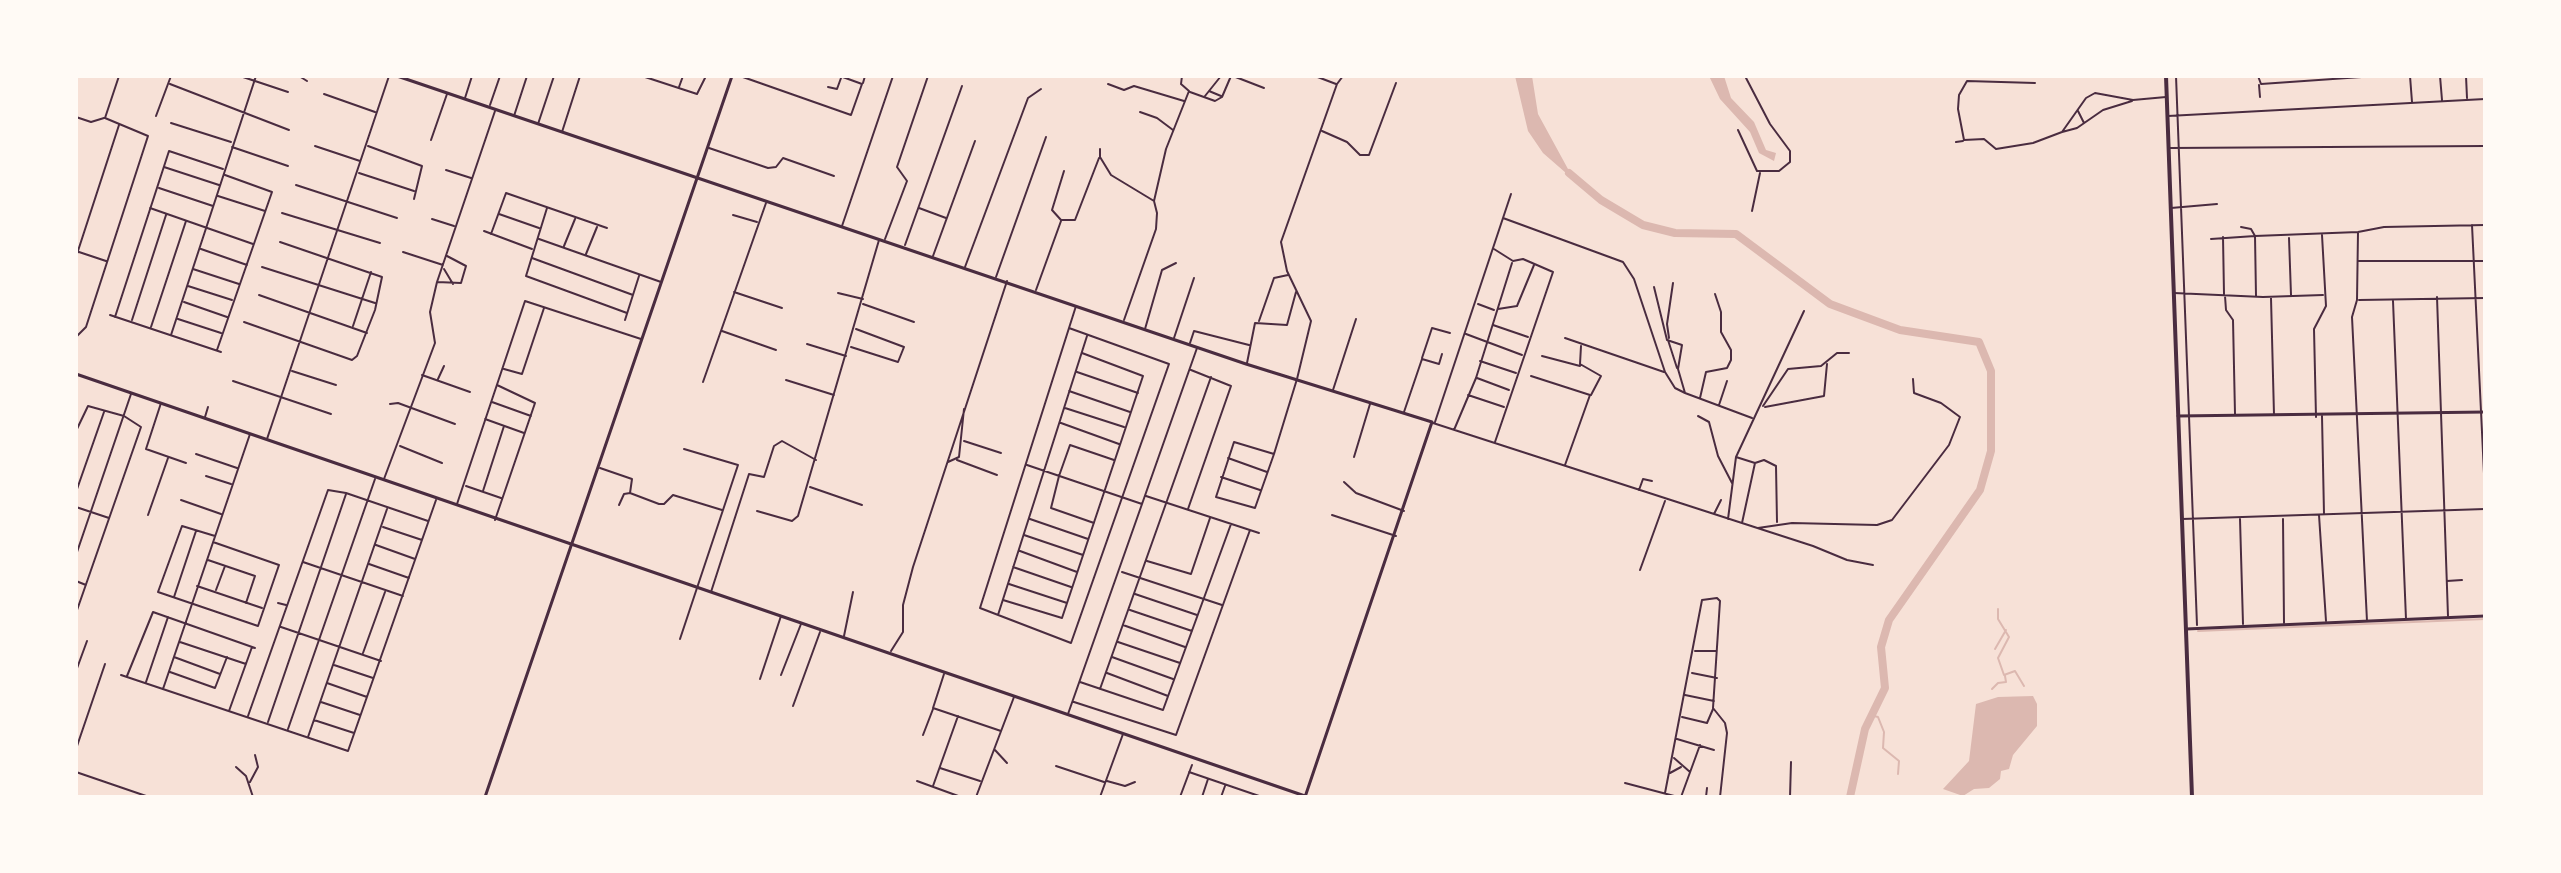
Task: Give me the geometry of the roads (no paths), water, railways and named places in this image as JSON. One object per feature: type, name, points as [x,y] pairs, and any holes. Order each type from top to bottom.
[{"type":"main road","points":[[2166,76],[2192,797]]},
{"type":"street","points":[[105,118],[119,76]]},
{"type":"street","points":[[156,116],[171,76]]},
{"type":"street","points":[[240,76],[255,78],[288,92]]},
{"type":"street","points":[[299,76],[307,81]]},
{"type":"street","points":[[266,440],[389,76]]},
{"type":"street","points":[[397,76],[1246,364],[1847,560],[1873,565]]},
{"type":"street","points":[[464,99],[472,76]]},
{"type":"street","points":[[489,107],[500,76]]},
{"type":"street","points":[[514,116],[527,76]]},
{"type":"street","points":[[538,124],[554,76]]},
{"type":"street","points":[[562,132],[580,76]]},
{"type":"street","points":[[642,76],[699,93],[706,76]]},
{"type":"street","points":[[659,82],[661,76]]},
{"type":"street","points":[[679,88],[683,76]]},
{"type":"street","points":[[485,797],[732,76]]},
{"type":"street","points":[[740,76],[850,115],[865,76]]},
{"type":"street","points":[[828,87],[837,89],[840,76],[862,84]]},
{"type":"street","points":[[842,226],[893,76]]},
{"type":"street","points":[[757,511],[795,520],[809,486],[882,240],[907,181],[897,167],[928,76]]},
{"type":"street","points":[[1182,76],[1181,84],[1189,91],[1215,101],[1222,97],[1232,76],[1264,88]]},
{"type":"street","points":[[1315,76],[1337,84]]},
{"type":"street","points":[[1274,454],[1235,442],[1216,497],[1253,510],[1268,472],[1274,454],[1297,379],[1311,321],[1288,275],[1281,242],[1337,84],[1343,76]]},
{"type":"street","points":[[1738,130],[1753,167],[1760,172],[1785,168],[1792,154],[1745,76]]},
{"type":"street","points":[[2176,76],[2197,625]]},
{"type":"street","points":[[2258,76],[2260,97]]},
{"type":"street","points":[[2259,84],[2376,76]]},
{"type":"street","points":[[2410,76],[2412,103]]},
{"type":"street","points":[[2440,76],[2442,101]]},
{"type":"street","points":[[2466,76],[2467,100]]},
{"type":"street","points":[[1205,97],[1218,77]]},
{"type":"street","points":[[171,335],[255,78]]},
{"type":"street","points":[[1964,140],[1958,109],[1959,95],[1967,81],[2035,83]]},
{"type":"street","points":[[1321,131],[1347,142],[1360,155],[1369,155],[1396,83]]},
{"type":"street","points":[[170,84],[289,130]]},
{"type":"street","points":[[1108,84],[1124,90],[1134,86],[1185,101]]},
{"type":"street","points":[[904,246],[962,86]]},
{"type":"street","points":[[965,267],[1028,98],[1041,89]]},
{"type":"street","points":[[1123,321],[1156,229],[1154,201],[1166,149],[1189,91]]},
{"type":"street","points":[[1209,91],[1222,97]]},
{"type":"street","points":[[431,140],[448,93]]},
{"type":"street","points":[[2062,132],[2086,98],[2095,93],[2133,100]]},
{"type":"street","points":[[324,94],[377,113]]},
{"type":"street","points":[[1956,142],[1984,139],[1991,148],[2002,149],[2033,143],[2085,123],[2103,110],[2133,100],[2167,97]]},
{"type":"street","points":[[2168,116],[2485,99]]},
{"type":"street","points":[[384,481],[436,338],[430,312],[437,282],[495,109]]},
{"type":"street","points":[[2077,110],[2085,123]]},
{"type":"street","points":[[1140,112],[1157,118],[1174,131]]},
{"type":"street","points":[[76,117],[91,122],[105,118],[148,136],[86,327],[76,337]]},
{"type":"street","points":[[171,123],[288,166]]},
{"type":"street","points":[[76,257],[120,124]]},
{"type":"street","points":[[996,277],[1046,137]]},
{"type":"street","points":[[933,256],[975,141]]},
{"type":"street","points":[[367,145],[419,164],[422,173],[414,199]]},
{"type":"street","points":[[315,146],[362,162]]},
{"type":"street","points":[[2169,148],[2485,146]]},
{"type":"street","points":[[708,148],[768,168],[776,167],[783,158],[834,176]]},
{"type":"street","points":[[1061,220],[1077,218],[1100,157],[1100,149]]},
{"type":"street","points":[[115,317],[171,151],[225,169]]},
{"type":"street","points":[[1100,157],[1116,180],[1154,201]]},
{"type":"street","points":[[164,167],[220,185]]},
{"type":"street","points":[[446,170],[471,178]]},
{"type":"street","points":[[1061,220],[1052,210],[1064,171]]},
{"type":"street","points":[[1752,211],[1760,172]]},
{"type":"street","points":[[358,173],[416,192]]},
{"type":"street","points":[[110,315],[219,351],[271,191],[224,175]]},
{"type":"street","points":[[296,185],[397,218]]},
{"type":"street","points":[[158,188],[213,206]]},
{"type":"street","points":[[491,234],[506,193],[607,228]]},
{"type":"street","points":[[76,374],[1306,797],[1466,334],[1511,194]]},
{"type":"street","points":[[217,196],[265,211]]},
{"type":"street","points":[[703,382],[766,201]]},
{"type":"street","points":[[2171,208],[2217,204]]},
{"type":"street","points":[[918,207],[943,215],[946,219]]},
{"type":"street","points":[[150,208],[254,244]]},
{"type":"street","points":[[547,208],[527,277],[627,313]]},
{"type":"street","points":[[282,213],[380,243]]},
{"type":"street","points":[[498,214],[540,228]]},
{"type":"street","points":[[131,322],[166,215]]},
{"type":"street","points":[[733,215],[759,223]]},
{"type":"street","points":[[564,247],[575,217]]},
{"type":"street","points":[[1503,218],[1623,262],[1634,279],[1665,372],[1675,388],[1753,419]]},
{"type":"street","points":[[432,219],[455,227]]},
{"type":"street","points":[[1036,291],[1061,220]]},
{"type":"street","points":[[150,328],[186,221]]},
{"type":"street","points":[[586,255],[597,225]]},
{"type":"street","points":[[2472,225],[2484,412],[2485,494]]},
{"type":"street","points":[[2211,239],[2358,232],[2384,227],[2485,225]]},
{"type":"street","points":[[2241,227],[2251,229],[2255,236],[2256,297]]},
{"type":"street","points":[[484,231],[533,250]]},
{"type":"street","points":[[2358,232],[2357,300],[2352,317],[2367,621]]},
{"type":"street","points":[[2316,417],[2314,329],[2317,316],[2325,308],[2322,234]]},
{"type":"street","points":[[2289,236],[2291,297]]},
{"type":"street","points":[[2223,237],[2226,310],[2233,320],[2235,415]]},
{"type":"street","points":[[537,238],[662,283]]},
{"type":"street","points":[[244,322],[352,360],[367,333],[383,280],[371,272],[280,242]]},
{"type":"street","points":[[200,249],[247,265]]},
{"type":"street","points":[[1494,249],[1513,261],[1523,259],[1553,272],[1495,443]]},
{"type":"street","points":[[78,251],[106,261]]},
{"type":"street","points":[[403,252],[443,267],[454,285]]},
{"type":"street","points":[[437,282],[461,283],[466,266],[446,256]]},
{"type":"street","points":[[531,258],[633,295]]},
{"type":"street","points":[[1454,430],[1476,378],[1513,261]]},
{"type":"street","points":[[2357,261],[2485,261]]},
{"type":"street","points":[[1145,329],[1162,270],[1176,263]]},
{"type":"street","points":[[1476,303],[1496,309],[1517,306],[1534,264]]},
{"type":"street","points":[[262,267],[375,303]]},
{"type":"street","points":[[193,269],[240,285]]},
{"type":"street","points":[[352,327],[371,272]]},
{"type":"street","points":[[625,320],[639,275]]},
{"type":"street","points":[[1246,364],[1253,327],[1259,322],[1274,278],[1288,275]]},
{"type":"street","points":[[1174,339],[1194,278]]},
{"type":"street","points":[[890,653],[903,632],[904,596],[1007,281]]},
{"type":"street","points":[[1668,340],[1673,283]]},
{"type":"street","points":[[187,286],[234,301]]},
{"type":"street","points":[[1654,287],[1685,393]]},
{"type":"street","points":[[1259,322],[1287,325],[1296,291]]},
{"type":"street","points":[[734,292],[782,308]]},
{"type":"street","points":[[838,293],[914,322]]},
{"type":"street","points":[[2174,293],[2256,297],[2324,295]]},
{"type":"street","points":[[1700,399],[1706,372],[1727,368],[1731,360],[1731,350],[1721,332],[1721,312],[1715,294]]},
{"type":"street","points":[[259,295],[367,333]]},
{"type":"street","points":[[2271,297],[2274,416]]},
{"type":"street","points":[[2437,297],[2448,618]]},
{"type":"street","points":[[2357,300],[2485,298]]},
{"type":"street","points":[[456,506],[525,301],[643,340]]},
{"type":"street","points":[[2393,301],[2406,620]]},
{"type":"street","points":[[182,302],[229,318]]},
{"type":"street","points":[[1069,328],[1169,364],[1073,642],[980,608],[1076,305]]},
{"type":"street","points":[[502,369],[522,374],[545,306]]},
{"type":"street","points":[[1761,406],[1804,311]]},
{"type":"street","points":[[177,318],[223,334]]},
{"type":"street","points":[[1333,391],[1356,319]]},
{"type":"street","points":[[1491,325],[1529,338]]},
{"type":"street","points":[[1403,413],[1432,328],[1450,333]]},
{"type":"street","points":[[850,346],[898,362],[904,347],[855,329]]},
{"type":"street","points":[[721,331],[776,350]]},
{"type":"street","points":[[1190,344],[1194,331],[1250,345]]},
{"type":"street","points":[[1466,334],[1523,355]]},
{"type":"street","points":[[998,617],[1088,335]]},
{"type":"street","points":[[1565,338],[1665,372]]},
{"type":"street","points":[[1668,340],[1682,345],[1678,369]]},
{"type":"street","points":[[807,344],[847,357]]},
{"type":"street","points":[[1582,344],[1578,359],[1583,367]]},
{"type":"street","points":[[1068,714],[1198,347]]},
{"type":"street","points":[[1003,600],[1061,619],[1138,393],[1143,375],[1082,353]]},
{"type":"street","points":[[1727,520],[1736,457],[1748,440],[1753,419],[1783,372],[1792,367],[1821,366],[1837,353],[1849,353]]},
{"type":"street","points":[[1422,359],[1438,364],[1442,354]]},
{"type":"street","points":[[1542,356],[1583,367],[1601,376],[1590,395],[1565,466]]},
{"type":"street","points":[[1480,361],[1517,373]]},
{"type":"street","points":[[1761,406],[1780,406],[1824,396],[1827,362]]},
{"type":"street","points":[[438,381],[444,366]]},
{"type":"street","points":[[1188,509],[1231,386],[1190,369]]},
{"type":"street","points":[[291,370],[336,385]]},
{"type":"street","points":[[1076,372],[1138,393]]},
{"type":"street","points":[[422,375],[470,392]]},
{"type":"street","points":[[1531,376],[1590,395]]},
{"type":"street","points":[[1100,689],[1211,377]]},
{"type":"street","points":[[1476,378],[1511,390]]},
{"type":"street","points":[[1755,529],[1777,524],[1877,525],[1892,520],[1949,445],[1960,417],[1941,403],[1914,393],[1913,379]]},
{"type":"street","points":[[786,380],[836,395]]},
{"type":"street","points":[[233,381],[331,414]]},
{"type":"street","points":[[1719,406],[1727,381]]},
{"type":"street","points":[[495,520],[534,399],[497,385]]},
{"type":"street","points":[[1069,391],[1131,412]]},
{"type":"street","points":[[76,555],[131,393]]},
{"type":"street","points":[[1467,394],[1505,408]]},
{"type":"street","points":[[491,401],[531,416]]},
{"type":"street","points":[[161,403],[146,449],[186,463]]},
{"type":"street","points":[[1354,457],[1371,403]]},
{"type":"street","points":[[390,404],[455,424]]},
{"type":"street","points":[[76,431],[86,407],[137,421],[140,430],[76,613]]},
{"type":"street","points":[[204,418],[208,407]]},
{"type":"street","points":[[957,460],[964,407]]},
{"type":"street","points":[[1064,407],[1126,428]]},
{"type":"street","points":[[76,492],[104,411]]},
{"type":"street","points":[[2178,416],[2316,417],[2484,412]]},
{"type":"street","points":[[1698,416],[1711,426],[1718,456],[1732,484]]},
{"type":"street","points":[[2322,416],[2326,622]]},
{"type":"street","points":[[485,419],[525,433]]},
{"type":"street","points":[[1059,422],[1120,444]]},
{"type":"street","points":[[483,491],[504,426]]},
{"type":"street","points":[[163,690],[250,434]]},
{"type":"street","points":[[962,440],[1001,453]]},
{"type":"street","points":[[711,593],[749,474],[764,477],[775,444],[782,441],[817,460]]},
{"type":"street","points":[[1095,523],[1051,508],[1059,476],[1070,445],[1115,460]]},
{"type":"street","points":[[398,446],[442,463]]},
{"type":"street","points":[[680,639],[738,465],[684,449]]},
{"type":"street","points":[[196,454],[238,468]]},
{"type":"street","points":[[148,515],[168,457]]},
{"type":"street","points":[[1736,457],[1755,463],[1764,460],[1776,466],[1777,524]]},
{"type":"street","points":[[1228,458],[1268,472]]},
{"type":"street","points":[[947,462],[957,460],[997,475]]},
{"type":"street","points":[[1742,524],[1755,463]]},
{"type":"street","points":[[1025,464],[1143,505]]},
{"type":"street","points":[[599,468],[632,479],[630,493]]},
{"type":"street","points":[[206,476],[232,485]]},
{"type":"street","points":[[1221,477],[1261,490]]},
{"type":"street","points":[[287,731],[376,478]]},
{"type":"street","points":[[1639,491],[1643,479],[1652,481]]},
{"type":"street","points":[[1344,482],[1356,493],[1404,511]]},
{"type":"street","points":[[463,485],[503,498]]},
{"type":"street","points":[[809,486],[862,505]]},
{"type":"street","points":[[248,717],[327,492],[332,489],[346,493],[429,522]]},
{"type":"street","points":[[268,724],[346,493]]},
{"type":"street","points":[[619,505],[624,494],[630,493],[662,504],[671,496],[678,496],[724,510]]},
{"type":"street","points":[[1146,496],[1259,533]]},
{"type":"street","points":[[121,675],[346,752],[362,715],[437,499]]},
{"type":"street","points":[[181,500],[222,514]]},
{"type":"street","points":[[1640,570],[1665,500]]},
{"type":"street","points":[[1714,515],[1721,500]]},
{"type":"street","points":[[76,507],[109,519]]},
{"type":"street","points":[[307,738],[387,508]]},
{"type":"street","points":[[2182,519],[2485,509]]},
{"type":"street","points":[[1332,515],[1396,536]]},
{"type":"street","points":[[1146,561],[1191,574],[1211,517]]},
{"type":"street","points":[[2283,517],[2284,623]]},
{"type":"street","points":[[1028,518],[1090,539]]},
{"type":"street","points":[[2240,519],[2243,625]]},
{"type":"street","points":[[1080,682],[1161,711],[1231,524]]},
{"type":"street","points":[[213,542],[278,564],[260,623],[255,626],[158,590],[181,527],[215,536]]},
{"type":"street","points":[[381,527],[423,541]]},
{"type":"street","points":[[174,598],[197,530]]},
{"type":"street","points":[[1073,701],[1176,735],[1250,530]]},
{"type":"street","points":[[1023,535],[1084,555]]},
{"type":"street","points":[[375,545],[417,560]]},
{"type":"street","points":[[1018,551],[1078,572]]},
{"type":"street","points":[[207,560],[255,576],[246,603]]},
{"type":"street","points":[[302,562],[404,596]]},
{"type":"street","points":[[368,564],[409,579]]},
{"type":"street","points":[[216,592],[225,565]]},
{"type":"street","points":[[1013,567],[1072,587]]},
{"type":"street","points":[[1120,571],[1223,606]]},
{"type":"street","points":[[2446,581],[2462,580]]},
{"type":"street","points":[[76,581],[86,585]]},
{"type":"street","points":[[1008,583],[1067,603]]},
{"type":"street","points":[[197,586],[264,609]]},
{"type":"street","points":[[362,654],[385,591]]},
{"type":"street","points":[[844,637],[853,592]]},
{"type":"street","points":[[1134,594],[1198,615]]},
{"type":"street","points":[[1665,793],[1704,597],[1720,600],[1718,678],[1713,708],[1707,723],[1681,717]]},
{"type":"street","points":[[278,603],[287,606]]},
{"type":"street","points":[[1129,610],[1192,631]]},
{"type":"street","points":[[127,677],[150,614],[187,623],[254,647],[228,712]]},
{"type":"street","points":[[760,679],[781,616]]},
{"type":"street","points":[[2186,629],[2485,616]]},
{"type":"street","points":[[145,683],[168,617]]},
{"type":"street","points":[[781,675],[801,623]]},
{"type":"street","points":[[1123,625],[1186,647]]},
{"type":"street","points":[[280,627],[381,661]]},
{"type":"street","points":[[793,706],[821,629]]},
{"type":"street","points":[[76,671],[87,641]]},
{"type":"street","points":[[180,642],[246,664]]},
{"type":"street","points":[[1117,642],[1180,663]]},
{"type":"street","points":[[76,644],[84,647]]},
{"type":"street","points":[[1693,651],[1718,651]]},
{"type":"street","points":[[174,657],[221,674]]},
{"type":"street","points":[[169,672],[215,688],[227,657]]},
{"type":"street","points":[[1112,657],[1174,679]]},
{"type":"street","points":[[76,749],[105,664]]},
{"type":"street","points":[[333,664],[374,678]]},
{"type":"street","points":[[923,735],[944,672]]},
{"type":"street","points":[[1106,673],[1168,696]]},
{"type":"street","points":[[1690,673],[1718,678]]},
{"type":"street","points":[[326,682],[367,697]]},
{"type":"street","points":[[1685,695],[1715,701]]},
{"type":"street","points":[[976,797],[1014,697]]},
{"type":"street","points":[[320,701],[362,715]]},
{"type":"street","points":[[933,708],[1001,731]]},
{"type":"street","points":[[1713,708],[1727,728],[1720,797]]},
{"type":"street","points":[[933,786],[958,716]]},
{"type":"street","points":[[313,719],[355,734]]},
{"type":"street","points":[[1100,797],[1123,733]]},
{"type":"street","points":[[1676,739],[1714,750]]},
{"type":"street","points":[[1625,783],[1679,797],[1700,745]]},
{"type":"street","points":[[993,750],[1000,752],[1007,763]]},
{"type":"street","points":[[250,783],[258,767],[255,755]]},
{"type":"street","points":[[1673,757],[1691,772]]},
{"type":"street","points":[[1790,797],[1791,762]]},
{"type":"street","points":[[1180,797],[1192,765]]},
{"type":"street","points":[[1056,766],[1125,786],[1135,782]]},
{"type":"street","points":[[236,767],[250,783],[253,797]]},
{"type":"street","points":[[1670,773],[1682,767]]},
{"type":"street","points":[[939,768],[982,782]]},
{"type":"street","points":[[76,772],[149,797]]},
{"type":"street","points":[[1189,772],[1261,797]]},
{"type":"street","points":[[1202,797],[1208,779]]},
{"type":"street","points":[[917,781],[961,797]]},
{"type":"street","points":[[1221,797],[1225,785]]},
{"type":"street","points":[[1706,797],[1707,788]]},
{"type":"street","points":[[1239,797],[1242,790]]},
{"type":"waterway","points":[[1569,173],[1601,200],[1643,225],[1675,233],[1736,234],[1830,304],[1900,330],[1979,342],[1991,371],[1991,451],[1980,490],[1889,620],[1881,647],[1885,688],[1865,729],[1850,797]]},
{"type":"waterway","points":[[1998,609],[1998,619],[2009,637],[1998,658],[2004,675],[2015,671],[2024,686]]},
{"type":"waterway","points":[[2198,631],[2485,619]]},
{"type":"waterway","points":[[1995,649],[2006,630]]},
{"type":"waterway","points":[[1992,689],[1998,683],[2006,682],[2005,676]]},
{"type":"waterway","points":[[1870,715],[1878,717],[1884,732],[1883,748],[1899,761],[1898,774]]}]
